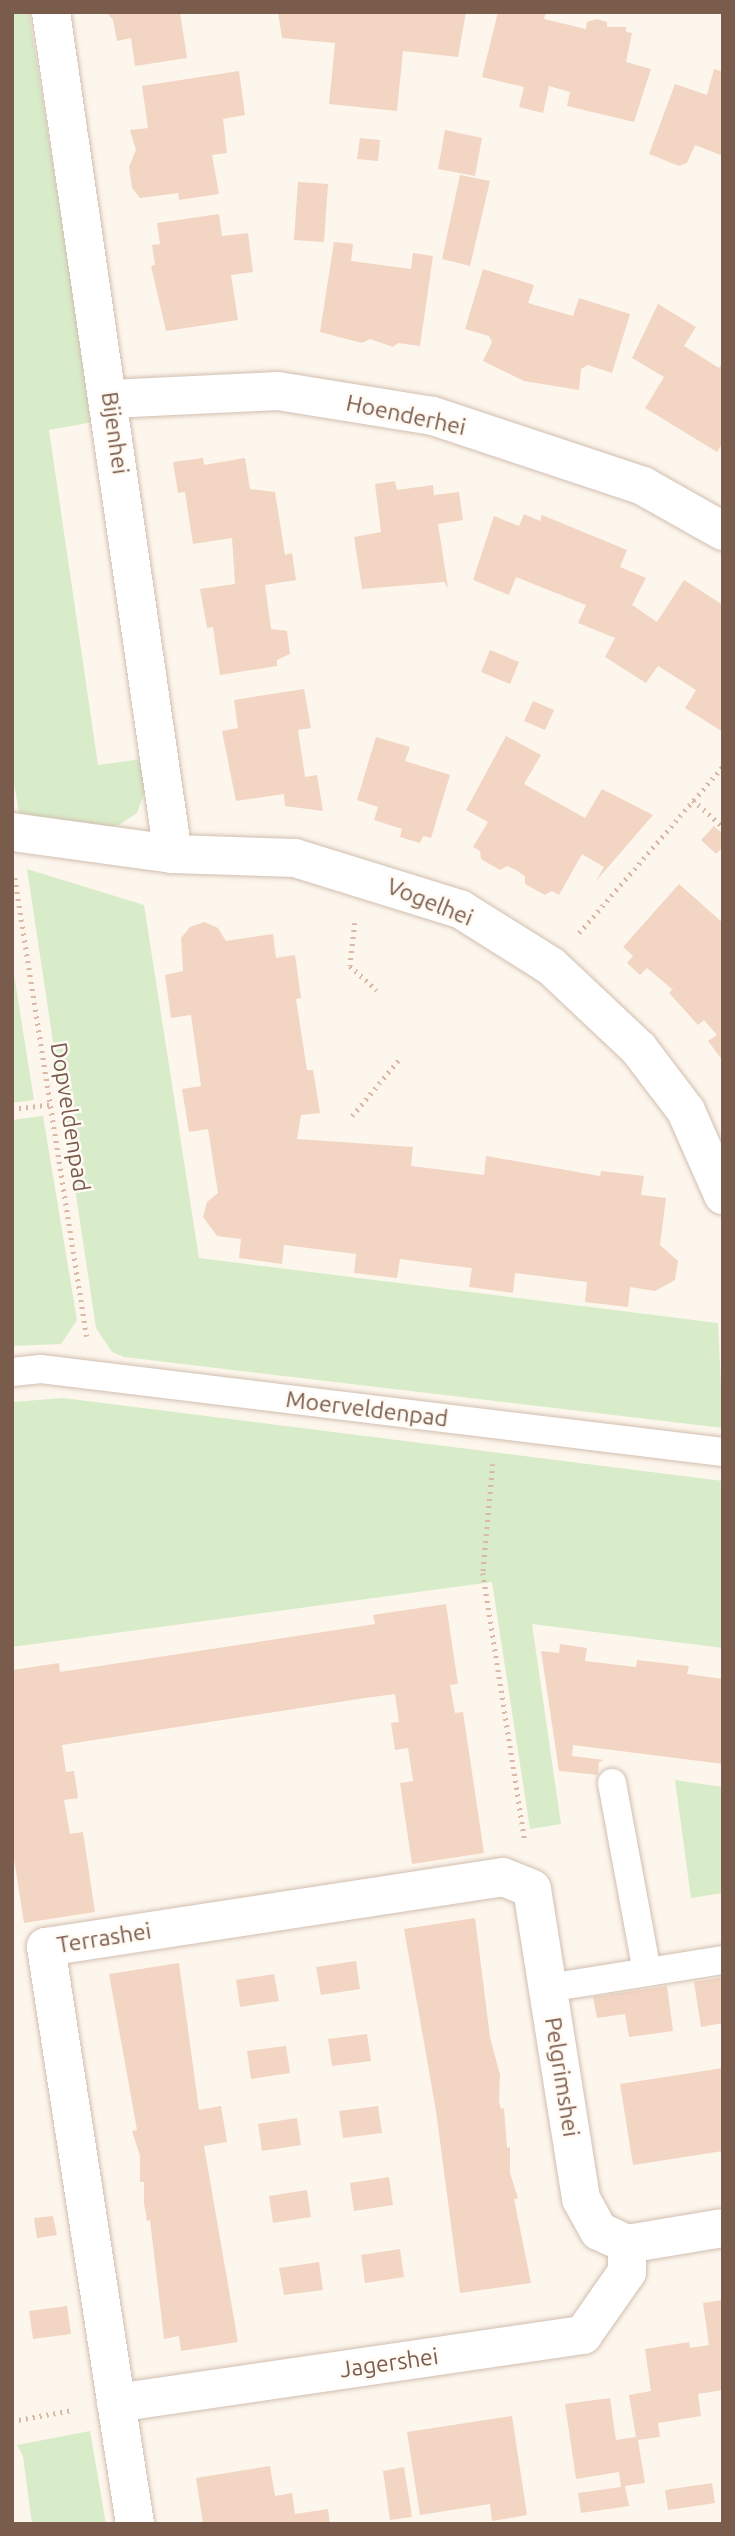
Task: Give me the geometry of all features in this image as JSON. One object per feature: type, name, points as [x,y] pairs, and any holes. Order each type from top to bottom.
[{"type":"street","name":"Bijenhei","points":[[51,12],[110,399],[173,854]]},
{"type":"street","name":"Hoenderhei","points":[[110,399],[278,391],[433,416],[643,486],[723,531]]},
{"type":"street","name":"Vogelhei","points":[[12,832],[173,854],[295,858],[361,875],[460,909],[551,966],[639,1049],[686,1111],[723,1195]]},
{"type":"street","name":"Terrashei","points":[[116,2403],[46,1947],[503,1877],[532,1889]]},
{"type":"street","name":"Pelgrimshei","points":[[532,1889],[581,2199],[599,2231],[627,2244]]},
{"type":"street","points":[[627,2244],[723,2228]]},
{"type":"street","name":"Jagershei","points":[[116,2403],[583,2335],[626,2272],[627,2244]]},
{"type":"street","points":[[116,2403],[135,2524]]},
{"type":"lane","name":"Moerveldenpad","points":[[12,1372],[41,1369],[723,1452]]},
{"type":"lane","points":[[612,1783],[647,1972]]},
{"type":"lane","points":[[548,1988],[723,1960]]},
{"type":"path","points":[[551,966],[723,766]]},
{"type":"path","points":[[693,800],[723,827]]},
{"type":"path","name":"Dopveldenpad","points":[[12,863],[94,1376]]},
{"type":"path","points":[[361,875],[350,965],[377,990]]},
{"type":"path","points":[[352,1116],[401,1057]]},
{"type":"path","points":[[12,1109],[50,1104]]},
{"type":"path","points":[[497,1424],[483,1573],[532,1889]]},
{"type":"path","points":[[12,2421],[116,2403]]},
{"type":"green space","points":[[12,12],[29,12],[93,422],[49,430],[98,765],[142,759],[147,786],[137,813],[119,825],[96,829],[19,813],[12,772]]},
{"type":"green space","points":[[27,869],[144,905],[199,1258],[718,1323],[723,1428],[124,1357],[112,1352],[96,1328]]},
{"type":"green space","points":[[12,962],[34,1100],[12,1103]]},
{"type":"green space","points":[[43,1116],[77,1320],[61,1344],[12,1346],[12,1120]]},
{"type":"green space","points":[[63,1398],[723,1481],[723,1648],[532,1624],[561,1824],[530,1829],[492,1582],[12,1647],[12,1402]]},
{"type":"green space","points":[[675,1780],[723,1787],[723,1893],[691,1898]]},
{"type":"green space","points":[[90,2431],[106,2524],[32,2524],[23,2456],[17,2445]]},
{"type":"building","points":[[106,12],[180,12],[187,58],[135,66],[131,38],[117,41],[113,20]]},
{"type":"building","points":[[278,12],[466,12],[458,57],[403,51],[397,111],[329,104],[335,43],[282,38]]},
{"type":"building","points":[[498,12],[546,12],[544,19],[586,29],[587,22],[597,19],[607,22],[607,27],[626,27],[626,32],[632,33],[626,62],[651,69],[634,122],[567,106],[570,92],[549,86],[543,113],[519,107],[524,87],[482,77]]},
{"type":"building","points":[[714,69],[723,72],[723,156],[695,145],[687,163],[679,166],[649,154],[675,84],[707,95]]},
{"type":"building","points":[[239,71],[245,115],[223,119],[227,153],[212,155],[219,194],[179,200],[178,193],[140,198],[132,188],[129,167],[136,150],[130,130],[148,128],[142,86]]},
{"type":"building","points":[[445,130],[482,138],[475,176],[438,169]]},
{"type":"building","points":[[360,138],[380,140],[378,161],[357,159]]},
{"type":"building","points":[[460,175],[490,181],[470,266],[442,259]]},
{"type":"building","points":[[298,182],[328,184],[324,242],[294,240]]},
{"type":"building","points":[[219,214],[222,236],[248,233],[253,272],[231,275],[238,320],[166,331],[151,266],[155,265],[152,245],[160,244],[157,223]]},
{"type":"building","points":[[334,242],[353,244],[351,261],[411,269],[413,253],[433,256],[420,346],[398,343],[393,347],[370,339],[362,343],[320,332]]},
{"type":"building","points":[[483,269],[534,285],[528,303],[573,316],[579,298],[630,314],[612,373],[588,365],[581,369],[579,390],[524,381],[483,361],[492,342],[489,336],[465,329]]},
{"type":"building","points":[[658,304],[696,327],[684,346],[719,368],[723,361],[723,443],[717,452],[645,408],[664,377],[632,358]]},
{"type":"building","points":[[203,458],[204,465],[245,458],[250,489],[275,492],[285,555],[292,553],[296,580],[265,585],[271,629],[287,631],[290,654],[277,660],[277,666],[220,675],[213,627],[207,628],[200,589],[235,584],[232,538],[193,544],[185,492],[178,493],[173,462]]},
{"type":"building","points":[[395,481],[397,490],[433,485],[434,495],[459,492],[463,520],[438,524],[448,588],[444,582],[362,589],[354,537],[381,532],[375,484]]},
{"type":"building","points":[[524,514],[540,521],[542,515],[627,550],[620,567],[646,578],[632,605],[657,622],[684,580],[723,605],[723,732],[685,708],[696,690],[658,666],[646,683],[605,657],[615,638],[578,623],[586,605],[516,577],[509,595],[473,580],[494,516],[519,526]]},
{"type":"building","points":[[490,650],[519,662],[510,684],[481,672]]},
{"type":"building","points":[[304,689],[311,728],[298,730],[305,777],[317,775],[323,811],[285,806],[284,794],[236,801],[222,731],[238,728],[234,700]]},
{"type":"building","points":[[533,701],[554,710],[545,730],[524,721]]},
{"type":"building","points":[[506,736],[541,755],[524,784],[585,818],[602,789],[653,815],[596,881],[604,867],[582,854],[559,895],[552,891],[545,895],[525,884],[525,876],[514,869],[507,866],[500,870],[481,859],[480,851],[473,847],[488,822],[466,810]]},
{"type":"building","points":[[376,737],[410,747],[405,761],[450,775],[431,838],[423,836],[420,843],[400,837],[402,829],[374,820],[378,807],[357,800]]},
{"type":"building","points":[[714,826],[723,834],[723,847],[716,854],[701,840]]},
{"type":"building","points":[[679,884],[723,923],[723,1061],[708,1041],[717,1035],[704,1020],[698,1025],[669,993],[676,985],[672,989],[647,968],[640,975],[627,963],[633,956],[623,947]]},
{"type":"building","points":[[204,922],[218,928],[226,941],[273,934],[276,958],[295,955],[301,998],[296,999],[307,1070],[313,1070],[320,1113],[301,1115],[297,1139],[413,1147],[411,1166],[484,1175],[486,1156],[600,1176],[601,1171],[644,1176],[641,1195],[666,1198],[660,1245],[678,1261],[675,1280],[655,1291],[630,1287],[628,1307],[585,1302],[587,1282],[515,1273],[513,1293],[469,1287],[472,1268],[400,1259],[397,1278],[354,1273],[356,1254],[284,1245],[282,1264],[239,1258],[241,1239],[217,1236],[203,1217],[207,1202],[218,1193],[208,1129],[189,1132],[182,1089],[201,1086],[191,1015],[171,1018],[165,975],[183,971],[181,938],[190,927]]},
{"type":"building","points":[[446,1604],[458,1684],[450,1685],[455,1713],[463,1712],[484,1853],[412,1864],[400,1783],[413,1781],[408,1748],[395,1750],[391,1723],[399,1722],[395,1694],[358,1699],[62,1745],[66,1772],[74,1771],[78,1798],[64,1800],[70,1834],[83,1832],[95,1912],[24,1923],[12,1846],[12,1670],[59,1663],[60,1672],[356,1627],[375,1624],[373,1615]]},
{"type":"building","points":[[560,1644],[587,1648],[585,1661],[636,1667],[637,1660],[689,1666],[687,1674],[723,1679],[723,1764],[573,1745],[572,1756],[604,1760],[599,1762],[598,1775],[559,1771],[541,1651],[559,1653]]},
{"type":"building","points":[[475,1918],[490,2037],[500,2075],[499,2101],[501,2109],[504,2108],[507,2148],[510,2147],[510,2173],[518,2198],[514,2199],[531,2283],[460,2293],[436,2111],[404,1929]]},
{"type":"building","points":[[356,1961],[360,1989],[321,1995],[316,1967]]},
{"type":"building","points":[[179,1963],[199,2110],[221,2106],[227,2142],[204,2146],[238,2342],[181,2351],[179,2336],[164,2339],[150,2220],[147,2221],[144,2182],[140,2182],[140,2156],[132,2131],[137,2130],[109,1974]]},
{"type":"building","points":[[274,1974],[279,2001],[240,2007],[236,1980]]},
{"type":"building","points":[[723,1977],[723,2023],[701,2027],[694,1982]]},
{"type":"building","points":[[667,1986],[673,2031],[629,2037],[625,2014],[597,2018],[593,1997]]},
{"type":"building","points":[[367,2034],[371,2061],[332,2066],[328,2039]]},
{"type":"building","points":[[286,2046],[290,2073],[251,2079],[247,2051]]},
{"type":"building","points":[[723,2068],[723,2151],[633,2165],[620,2084]]},
{"type":"building","points":[[378,2106],[382,2133],[343,2138],[339,2111]]},
{"type":"building","points":[[297,2118],[301,2145],[262,2151],[258,2124]]},
{"type":"building","points":[[389,2177],[393,2205],[354,2211],[350,2183]]},
{"type":"building","points":[[307,2190],[311,2217],[273,2223],[269,2196]]},
{"type":"building","points":[[53,2216],[57,2235],[37,2238],[34,2218]]},
{"type":"building","points":[[400,2249],[404,2277],[365,2283],[361,2255]]},
{"type":"building","points":[[319,2262],[323,2290],[284,2295],[279,2268]]},
{"type":"building","points":[[723,2300],[723,2390],[698,2394],[701,2416],[658,2423],[660,2437],[638,2440],[645,2483],[625,2486],[629,2506],[581,2513],[578,2493],[621,2487],[619,2472],[576,2479],[565,2404],[610,2398],[616,2440],[636,2437],[629,2395],[651,2391],[645,2349],[689,2342],[690,2348],[709,2345],[703,2303]]},
{"type":"building","points":[[67,2306],[71,2334],[33,2339],[29,2311]]},
{"type":"building","points":[[512,2416],[527,2515],[492,2521],[490,2504],[420,2515],[407,2432]]},
{"type":"building","points":[[270,2466],[275,2496],[292,2493],[295,2514],[328,2509],[330,2524],[203,2524],[196,2478]]},
{"type":"building","points":[[404,2467],[412,2517],[390,2520],[383,2471]]},
{"type":"building","points":[[712,2483],[715,2503],[668,2510],[665,2490]]}]
